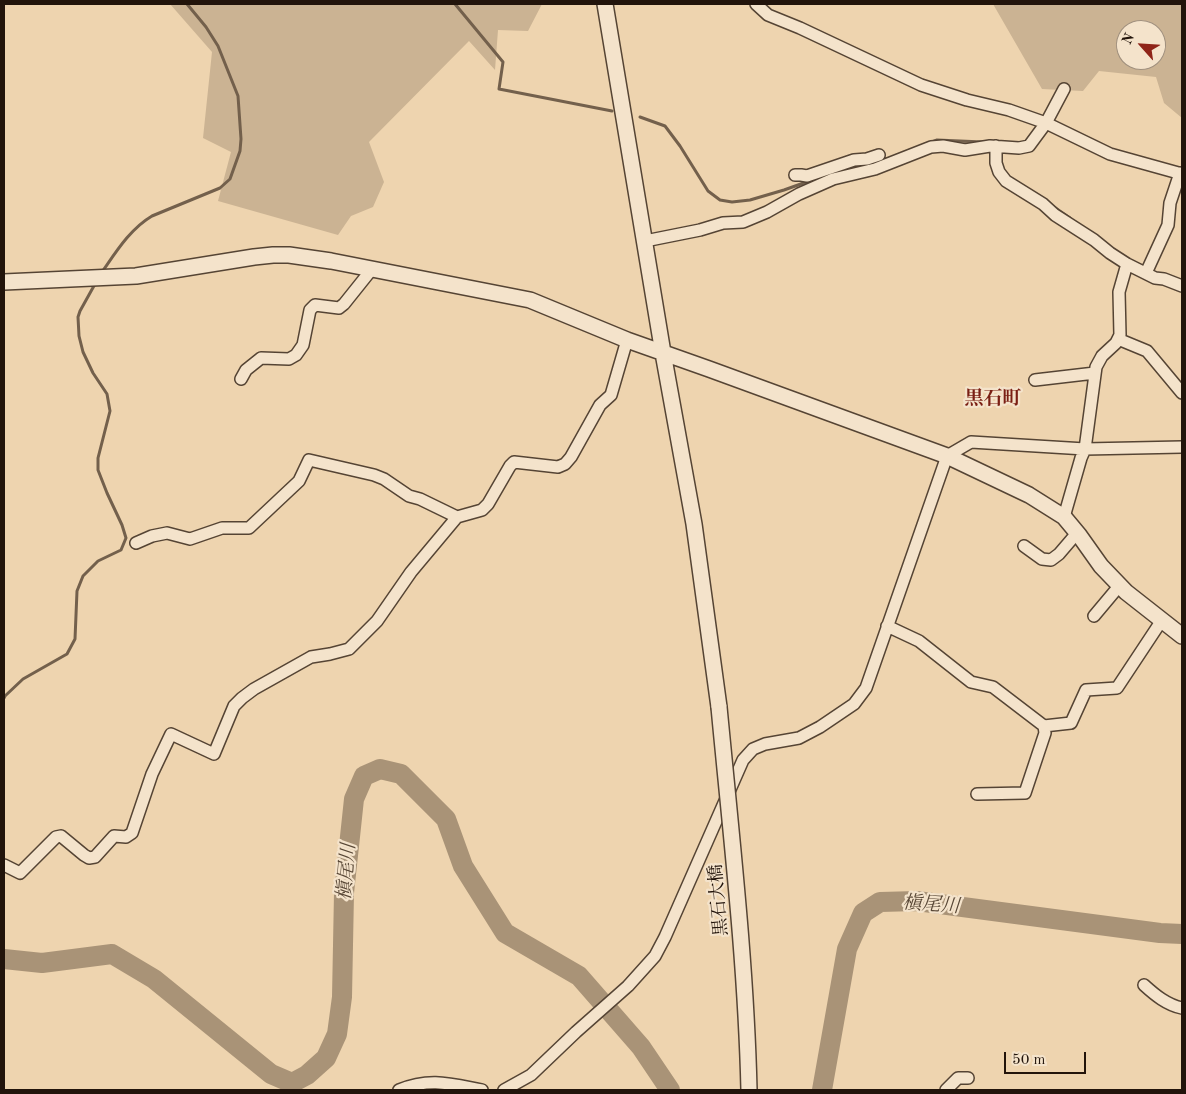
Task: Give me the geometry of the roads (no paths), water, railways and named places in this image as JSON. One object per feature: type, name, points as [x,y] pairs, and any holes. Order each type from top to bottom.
[{"type":"street","name":"黒石大橋","points":[[605,4],[663,353],[694,524],[719,707],[743,957],[749,1090]]},
{"type":"street","points":[[756,4],[768,15],[921,85],[967,100],[1009,110],[1046,123],[1110,154],[1181,174],[1170,203],[1168,224],[1146,273]]},
{"type":"street","points":[[645,241],[700,230],[723,223],[743,222],[833,179],[875,169],[931,147],[943,146],[965,150],[990,146],[1019,148],[1029,146],[1046,123],[1064,90]]},
{"type":"street","points":[[996,146],[996,163],[999,172],[1006,181],[1043,204],[1055,215],[1127,264],[1155,278],[1164,279],[1182,286]]},
{"type":"street","points":[[795,175],[807,176],[854,160],[879,155]]},
{"type":"street","points":[[861,159],[865,171]]},
{"type":"street","points":[[4,282],[136,276],[273,255],[289,255],[331,261],[530,300],[627,340],[947,456],[1029,495],[1064,518],[1101,566],[1126,592],[1182,636]]},
{"type":"street","points":[[1064,518],[1081,458],[1086,449],[1096,367],[1102,356],[1116,343],[1120,335],[1119,292],[1127,264]]},
{"type":"street","points":[[241,378],[246,370],[261,358],[289,359],[296,355],[303,346],[310,310],[315,305],[340,308],[372,269]]},
{"type":"street","points":[[1118,339],[1147,350],[1182,393]]},
{"type":"street","points":[[4,865],[20,873],[56,837],[61,836],[90,858],[95,857],[114,836],[126,837],[132,833],[152,774],[171,734],[214,754],[234,706],[242,698],[254,689],[311,657],[349,648],[377,621],[411,572],[457,517],[482,510],[488,504],[514,462],[558,467],[565,464],[571,458],[600,404],[612,395],[627,340]]},
{"type":"street","points":[[1035,380],[1096,373]]},
{"type":"street","points":[[504,1090],[531,1075],[628,986],[654,956],[665,937],[743,760],[753,749],[765,744],[799,738],[820,727],[854,704],[866,688],[947,456],[971,442],[1086,449],[1182,447]]},
{"type":"street","points":[[136,543],[152,536],[167,533],[190,538],[222,528],[250,528],[299,481],[309,460],[374,475],[384,479],[409,496],[420,499],[457,517]]},
{"type":"street","points":[[1024,546],[1042,559],[1051,560],[1059,554],[1077,533]]},
{"type":"street","points":[[1094,616],[1120,585]]},
{"type":"street","points":[[887,626],[919,641],[971,682],[993,687],[1044,726],[1071,723],[1086,690],[1117,688],[1162,620]]},
{"type":"street","points":[[977,794],[1025,793],[1045,733],[1044,726]]},
{"type":"street","points":[[1144,985],[1164,1001],[1182,1008]]},
{"type":"street","points":[[946,1090],[958,1078],[968,1078]]},
{"type":"street","points":[[399,1090],[419,1084],[438,1082],[482,1090]]},
{"type":"waterway","points":[[102,272],[124,241],[144,221],[220,188],[230,179],[240,151],[238,96],[218,46],[206,27],[187,4]]},
{"type":"waterway","points":[[455,4],[503,62],[499,89],[612,111]]},
{"type":"waterway","points":[[640,117],[665,126],[708,191],[720,200],[732,202],[750,200],[812,180]]},
{"type":"waterway","points":[[932,142],[937,140],[983,142]]},
{"type":"waterway","points":[[862,166],[887,159]]},
{"type":"waterway","points":[[1054,207],[1070,218]]},
{"type":"waterway","points":[[4,698],[23,679],[67,654],[75,639],[77,591],[83,576],[98,561],[121,550],[126,538],[98,470],[98,458],[110,411],[107,394],[93,373],[83,352],[79,336],[78,317],[95,284]]},
{"type":"waterway","name":"槇尾川","points":[[4,959],[42,963],[112,954],[154,979],[271,1074],[292,1083],[307,1075],[326,1058],[337,1034],[342,997],[344,893],[354,799],[364,776],[380,769],[401,774],[446,819],[463,866],[505,933],[579,976],[641,1047],[670,1090]]},
{"type":"waterway","name":"槇尾川","points":[[822,1090],[847,949],[863,913],[880,902],[917,901],[1160,933],[1182,934]]},
{"type":"district","name":"黒石町","points":[[993,399]]}]
